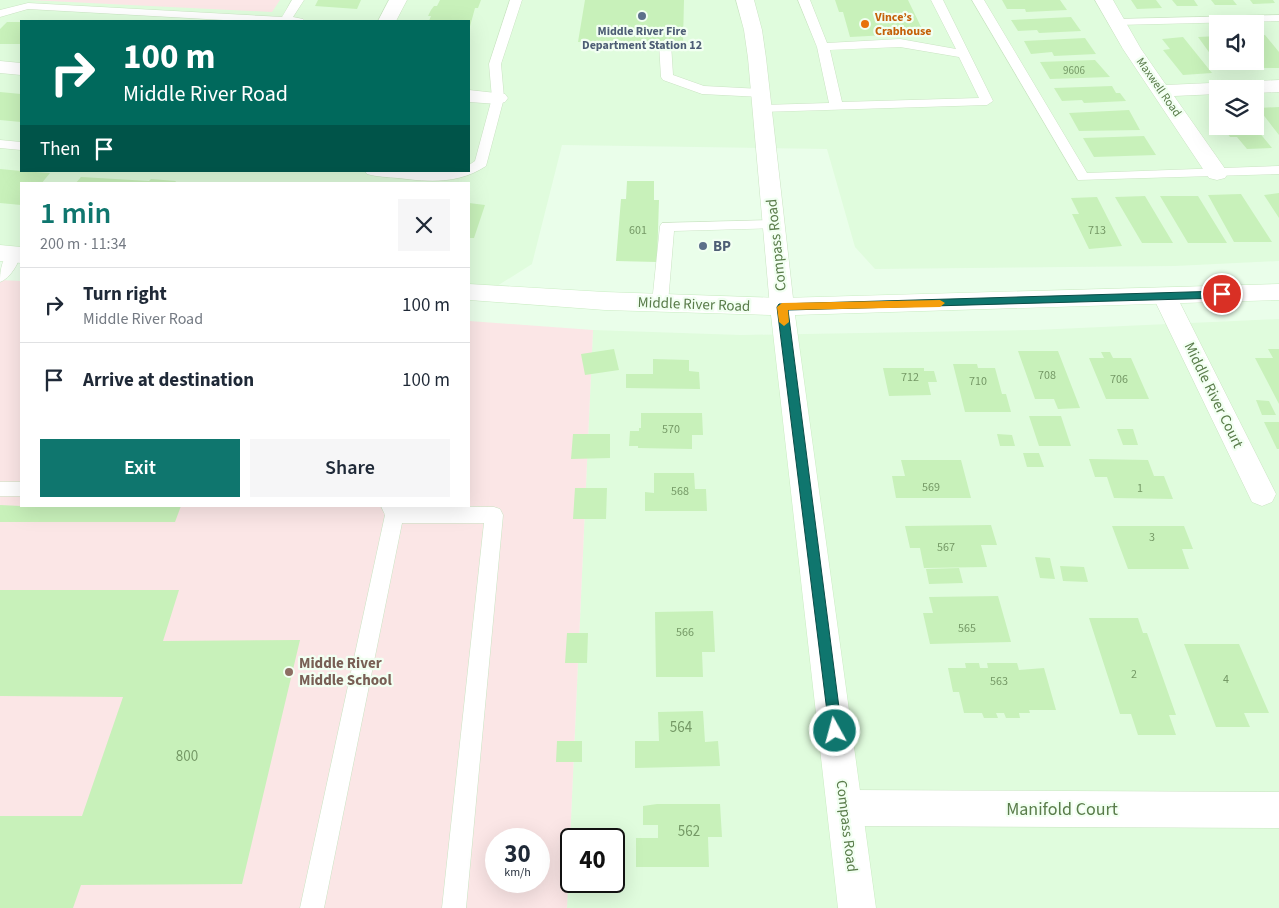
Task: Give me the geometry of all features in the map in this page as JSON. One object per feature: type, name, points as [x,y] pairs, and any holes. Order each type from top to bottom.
[{"type":"street","points":[[388,20],[398,0]]},
{"type":"street","name":"Compass Road","points":[[745,0],[753,30],[762,101],[782,307],[858,908]]},
{"type":"street","name":"Maxwell Road","points":[[1104,0],[1132,49],[1217,173]]},
{"type":"street","points":[[0,68],[20,69]]},
{"type":"street","points":[[1162,91],[1279,86]]},
{"type":"street","points":[[470,96],[498,98]]},
{"type":"street","name":"Middle River Road","points":[[470,292],[660,303],[782,307],[1166,297],[1279,292]]},
{"type":"street","name":"Middle River Court","points":[[1166,297],[1262,494]]},
{"type":"street","name":"Manifold Court","points":[[845,808],[1279,810]]},
{"type":"lane","points":[[0,14],[8,10],[28,6],[285,20],[298,0]]},
{"type":"lane","points":[[470,170],[481,163],[498,98],[495,64],[516,0]]},
{"type":"lane","points":[[804,0],[823,48],[836,105]]},
{"type":"lane","points":[[665,44],[667,77],[702,90],[762,101],[836,105],[987,101],[937,0]]},
{"type":"lane","points":[[978,0],[1083,177],[1279,170]]},
{"type":"lane","points":[[1117,22],[1279,18]]},
{"type":"lane","points":[[823,48],[900,43],[964,54]]},
{"type":"lane","points":[[0,144],[20,146]]},
{"type":"lane","points":[[385,172],[439,176],[462,175],[466,172]]},
{"type":"lane","points":[[660,303],[667,226],[774,226]]},
{"type":"lane","points":[[0,277],[13,254]]},
{"type":"lane","points":[[0,489],[20,489]]},
{"type":"lane","points":[[312,908],[392,511],[494,515],[454,908]]},
{"type":"shaded area","points":[[0,0],[1279,0],[1279,261],[1175,266],[875,269],[855,247],[827,149],[562,145],[532,264],[486,293],[470,292],[470,182],[20,182],[20,254],[0,252]]},
{"type":"shaded area","points":[[29,0],[280,0],[272,12]]},
{"type":"shaded area","name":"Middle River Middle School","points":[[0,280],[20,281],[20,507],[470,507],[470,321],[593,330],[571,828],[560,828],[560,893],[568,893],[567,908],[0,908]]},
{"type":"shaded area","points":[[1279,319],[1279,908],[567,908],[568,893],[625,893],[625,828],[571,828],[593,330],[741,335],[1035,330]]},
{"type":"building","points":[[318,0],[361,0],[357,9],[315,6]]},
{"type":"building","points":[[440,0],[481,0],[478,8],[475,8],[470,26],[470,20],[429,20],[431,16],[428,16],[431,10],[434,6],[437,6]]},
{"type":"building","points":[[585,0],[684,0],[683,42],[680,42],[681,45],[578,42]]},
{"type":"building","points":[[835,0],[908,0],[924,33],[850,37],[843,12],[839,12]]},
{"type":"building","points":[[1002,0],[1060,0],[1067,10],[1026,12],[1025,9],[1007,9]]},
{"type":"building","points":[[1131,0],[1156,0],[1162,8],[1137,9]]},
{"type":"building","points":[[1172,0],[1194,0],[1198,6],[1177,6]]},
{"type":"building","points":[[1211,0],[1233,0],[1237,5],[1215,5]]},
{"type":"building","points":[[1250,0],[1273,0],[1275,3],[1253,4]]},
{"type":"building","points":[[1071,17],[1081,31],[1039,33],[1037,30],[1018,31],[1011,20]]},
{"type":"building","points":[[7,22],[20,22],[20,44],[0,44],[0,29]]},
{"type":"building","points":[[1264,35],[1279,52],[1279,68],[1264,68]]},
{"type":"building","points":[[1209,36],[1209,52],[1198,37]]},
{"type":"building","points":[[1183,37],[1212,73],[1183,75],[1163,50],[1170,49],[1162,39]]},
{"type":"building","points":[[1085,38],[1096,54],[1054,56],[1052,52],[1031,54],[1024,41]]},
{"type":"building","points":[[1095,60],[1110,77],[1050,79],[1040,62]]},
{"type":"building","points":[[1112,86],[1116,93],[1120,93],[1126,101],[1084,103],[1082,100],[1062,101],[1054,88]]},
{"type":"building","points":[[0,92],[20,94],[20,122],[0,120]]},
{"type":"building","points":[[1279,107],[1279,135],[1264,116],[1264,108]]},
{"type":"building","points":[[1129,110],[1140,130],[1079,131],[1069,113]]},
{"type":"building","points":[[1229,135],[1261,135],[1272,148],[1247,149],[1237,137],[1230,137]]},
{"type":"building","points":[[1144,136],[1156,155],[1094,157],[1083,138]]},
{"type":"building","points":[[0,169],[50,173],[43,182],[20,182],[20,205],[0,203]]},
{"type":"building","points":[[81,177],[176,181],[175,182],[77,182]]},
{"type":"building","points":[[627,181],[654,181],[654,200],[659,200],[657,262],[616,261],[621,199],[626,199]]},
{"type":"building","points":[[1279,193],[1279,218],[1264,195]]},
{"type":"building","points":[[1241,194],[1272,242],[1234,242],[1208,195]]},
{"type":"building","points":[[1145,196],[1173,243],[1142,243],[1115,197]]},
{"type":"building","points":[[1160,196],[1198,196],[1227,243],[1188,243]]},
{"type":"building","points":[[1097,197],[1122,246],[1089,249],[1072,214],[1079,214],[1071,198]]},
{"type":"building","points":[[470,203],[485,205],[474,238],[470,238]]},
{"type":"building","points":[[614,349],[619,370],[585,375],[581,354]]},
{"type":"building","points":[[1268,349],[1279,349],[1279,404],[1255,358],[1273,358]]},
{"type":"building","points":[[1018,351],[1058,351],[1080,408],[1058,409],[1054,399],[1035,399]]},
{"type":"building","points":[[1101,352],[1110,352],[1113,358],[1131,358],[1149,399],[1106,399],[1089,358],[1104,358]]},
{"type":"building","points":[[653,359],[689,360],[689,371],[699,372],[700,389],[626,388],[626,374],[653,374]]},
{"type":"building","points":[[953,364],[977,364],[978,368],[995,368],[1002,394],[1006,394],[1011,412],[965,412]]},
{"type":"building","points":[[883,368],[924,368],[924,371],[934,371],[937,382],[928,382],[931,395],[889,396]]},
{"type":"building","points":[[1256,400],[1269,401],[1276,415],[1262,415]]},
{"type":"building","points":[[641,413],[702,413],[703,435],[692,435],[692,449],[638,448],[638,446],[629,446],[630,431],[639,431],[639,428],[641,428]]},
{"type":"building","points":[[1029,416],[1061,416],[1071,446],[1039,446]]},
{"type":"building","points":[[1264,422],[1279,422],[1279,449],[1277,449]]},
{"type":"building","points":[[1117,429],[1133,429],[1138,445],[1123,445]]},
{"type":"building","points":[[573,434],[610,434],[610,458],[571,459]]},
{"type":"building","points":[[997,434],[1012,435],[1015,446],[1000,446]]},
{"type":"building","points":[[1023,453],[1039,453],[1044,467],[1027,467]]},
{"type":"building","points":[[1089,459],[1148,460],[1154,476],[1164,476],[1173,499],[1114,498],[1107,477],[1095,477]]},
{"type":"building","points":[[901,460],[961,460],[971,498],[896,498],[892,476],[905,476]]},
{"type":"building","points":[[654,473],[694,473],[695,489],[706,489],[707,511],[645,511],[645,492],[654,493]]},
{"type":"building","points":[[575,488],[607,488],[606,519],[573,519]]},
{"type":"building","points":[[0,505],[20,507],[181,507],[175,522],[0,522]]},
{"type":"building","points":[[991,525],[997,545],[981,545],[987,567],[924,568],[920,548],[910,548],[905,526]]},
{"type":"building","points":[[1112,526],[1184,526],[1193,549],[1182,549],[1189,569],[1128,569]]},
{"type":"building","points":[[1035,557],[1050,558],[1055,579],[1040,578]]},
{"type":"building","points":[[1060,566],[1084,567],[1088,582],[1063,581]]},
{"type":"building","points":[[959,568],[963,583],[929,584],[926,569]]},
{"type":"building","points":[[0,590],[179,590],[163,641],[300,640],[242,884],[81,885],[73,908],[0,908],[0,816],[82,816],[123,697],[0,696]]},
{"type":"building","points":[[998,596],[1011,642],[930,644],[923,613],[933,613],[929,597]]},
{"type":"building","points":[[713,611],[715,652],[702,652],[703,677],[656,677],[655,612]]},
{"type":"building","points":[[1089,618],[1138,618],[1143,633],[1147,633],[1176,715],[1169,715],[1176,735],[1138,735],[1131,714],[1120,714]]},
{"type":"building","points":[[567,633],[588,633],[587,663],[565,663]]},
{"type":"building","points":[[1184,644],[1239,644],[1269,713],[1244,713],[1250,727],[1216,727]]},
{"type":"building","points":[[965,663],[979,663],[980,668],[988,668],[987,663],[1017,663],[1019,670],[1044,668],[1056,710],[1029,710],[1030,713],[1019,713],[1020,718],[1006,718],[1004,713],[996,713],[998,718],[984,718],[982,713],[964,713],[959,692],[953,692],[948,668],[966,668]]},
{"type":"building","points":[[703,711],[705,742],[718,741],[720,766],[635,768],[635,741],[659,741],[658,712]]},
{"type":"building","points":[[557,741],[582,741],[582,762],[556,762]]},
{"type":"building","points":[[657,804],[720,804],[722,837],[708,837],[709,867],[636,867],[636,838],[658,838],[658,825],[643,825],[643,806]]},
{"type":"slow traffic","points":[[784,322],[782,307],[940,303]]},
{"type":"place","name":"Middle River Fire Department Station 12","points":[[642,16]]},
{"type":"place","name":"Vince’s Crabhouse","points":[[865,24]]},
{"type":"place","name":"BP","points":[[703,246]]},
{"type":"place","name":"Middle River Middle School","points":[[289,672]]},
{"type":"route","points":[[835,731],[782,307],[1222,294]]}]
